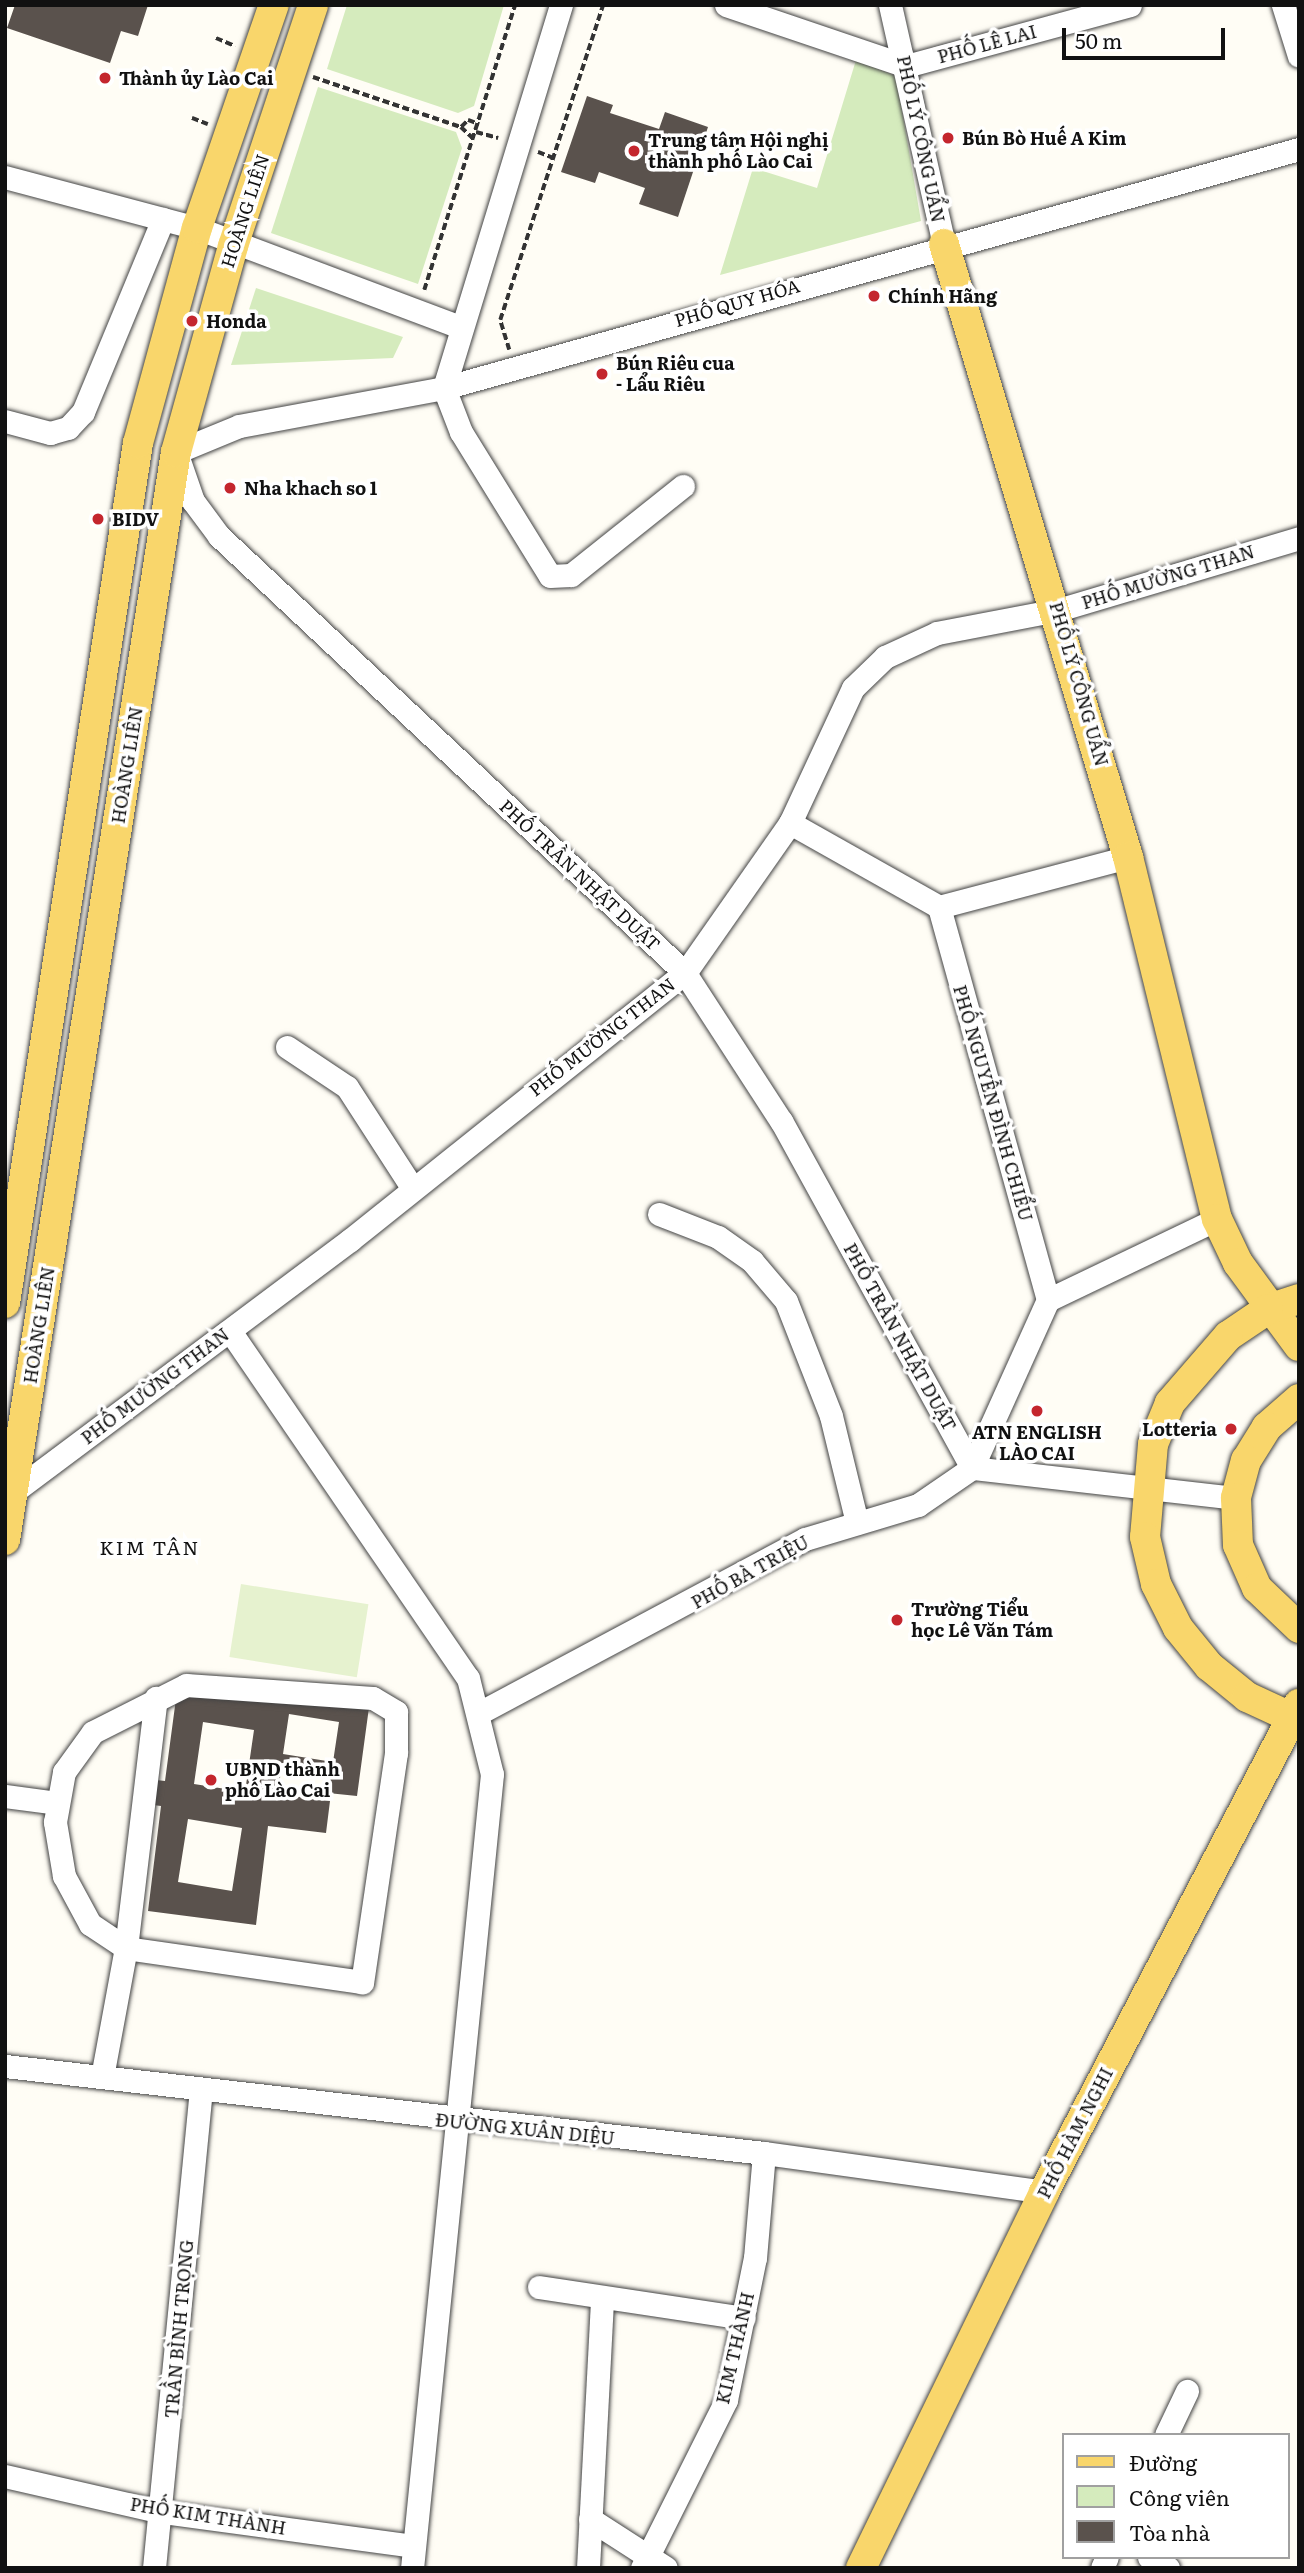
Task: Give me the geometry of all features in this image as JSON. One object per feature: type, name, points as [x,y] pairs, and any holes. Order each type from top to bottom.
[{"type":"main road","name":"HOÀNG LIÊN","points":[[5,1303],[138,443],[197,228],[274,5]]},
{"type":"main road","name":"HOÀNG LIÊN","points":[[5,1540],[9,1495],[176,453],[233,246],[305,79],[313,5]]},
{"type":"main road","name":"PHỐ LÝ CÔNG UẨN","points":[[944,244],[1058,610],[1128,857],[1217,1219],[1268,1309],[1299,1346]]},
{"type":"main road","points":[[138,443],[176,453]]},
{"type":"main road","points":[[1296,1715],[1247,1697],[1209,1667],[1178,1629],[1151,1561],[1145,1490],[1153,1444],[1170,1403],[1212,1351],[1268,1309],[1299,1299]]},
{"type":"main road","points":[[1299,1399],[1267,1427],[1246,1460],[1236,1498],[1238,1545],[1257,1588],[1299,1628]]},
{"type":"main road","name":"PHỐ HÀM NGHI","points":[[861,2568],[1044,2192],[1296,1715]]},
{"type":"street","points":[[561,5],[460,327],[444,388],[461,432],[550,576],[571,575],[683,486]]},
{"type":"street","points":[[726,5],[905,66]]},
{"type":"street","name":"PHỐ LÝ CÔNG UẨN","points":[[890,5],[944,244]]},
{"type":"street","name":"PHỐ LÊ LAI","points":[[905,66],[1130,5]]},
{"type":"street","points":[[1283,5],[1299,56]]},
{"type":"street","name":"PHỐ QUY HÓA","points":[[176,453],[267,419],[444,388],[944,244],[1299,149]]},
{"type":"street","points":[[5,177],[197,228],[233,246],[460,327]]},
{"type":"street","points":[[5,421],[50,433],[68,428],[83,412],[163,219]]},
{"type":"street","name":"PHỐ TRẦN NHẬT DUẬT","points":[[176,453],[193,501],[219,536],[685,973],[781,1121],[972,1468]]},
{"type":"street","name":"PHỐ MƯỜNG THAN","points":[[9,1495],[230,1331],[685,973],[790,823],[837,714],[853,688],[885,657],[937,634],[1058,610],[1299,538]]},
{"type":"street","points":[[790,823],[939,906],[1128,857]]},
{"type":"street","name":"PHỐ NGUYỄN ĐÌNH CHIỂU","points":[[939,906],[1048,1300]]},
{"type":"street","points":[[287,1047],[347,1087],[413,1189]]},
{"type":"street","points":[[659,1214],[718,1237],[752,1262],[786,1301],[831,1416],[858,1523]]},
{"type":"street","points":[[1217,1219],[1048,1300],[972,1468],[1145,1490],[1236,1498]]},
{"type":"street","points":[[230,1331],[468,1678],[481,1712],[492,1774],[452,2122],[413,2557]]},
{"type":"street","name":"PHỐ BÀ TRIỆU","points":[[481,1712],[805,1539],[918,1505],[972,1468]]},
{"type":"street","points":[[186,1685],[373,1698],[396,1712],[396,1753],[362,1982],[126,1948],[90,1924],[64,1876],[57,1802],[79,1744],[156,1699],[186,1685]]},
{"type":"street","points":[[102,2077],[126,1948],[156,1699]]},
{"type":"street","points":[[5,1796],[57,1802]]},
{"type":"street","name":"ĐƯỜNG XUÂN DIỆU","points":[[5,2066],[452,2122],[764,2153],[1044,2192]]},
{"type":"street","name":"TRẦN BÌNH TRỌNG","points":[[154,2568],[162,2512],[201,2090]]},
{"type":"street","name":"KIM THÀNH","points":[[652,2565],[726,2400],[744,2318],[764,2153]]},
{"type":"street","points":[[539,2287],[744,2318]]},
{"type":"street","points":[[588,2568],[602,2298]]},
{"type":"street","points":[[1167,2433],[1187,2391]]},
{"type":"street","name":"PHỐ KIM THÀNH","points":[[5,2476],[162,2512],[413,2557]]},
{"type":"street","points":[[590,2519],[652,2565]]},
{"type":"street","points":[[1152,2559],[1168,2568]]},
{"type":"path","points":[[412,293],[426,288],[515,5]]},
{"type":"path","points":[[514,368],[500,320],[603,5]]},
{"type":"path","points":[[305,79],[461,127],[474,139]]},
{"type":"path","points":[[461,127],[468,120],[479,124]]},
{"type":"green space","points":[[347,5],[504,5],[474,106],[458,113],[327,69]]},
{"type":"green space","points":[[856,60],[896,76],[921,221],[720,275],[753,168],[817,188]]},
{"type":"green space","points":[[318,87],[456,132],[462,148],[418,284],[271,233]]},
{"type":"green space","points":[[256,288],[403,337],[393,358],[231,365]]},
{"type":"green space","points":[[241,1584],[368,1604],[357,1677],[229,1657]]},
{"type":"building","points":[[15,5],[148,5],[138,36],[121,31],[110,63],[7,28]]},
{"type":"building","name":"Trung tâm Hội nghị thành phố Lào Cai","points":[[587,96],[613,105],[610,113],[659,129],[665,112],[708,127],[678,217],[639,204],[645,188],[599,172],[595,183],[561,172]]},
{"type":"building","points":[[177,1691],[370,1700],[357,1796],[328,1793],[330,1777],[281,1770],[278,1794],[330,1801],[326,1833],[268,1826],[256,1925],[148,1911],[161,1806],[145,1804],[147,1779],[165,1781]],"holes":[[[289,1714],[339,1722],[333,1762],[283,1754]],[[203,1722],[254,1730],[245,1792],[194,1784]],[[188,1819],[242,1828],[232,1891],[178,1882]]]},
{"type":"place","name":"Thành ủy Lào Cai","points":[[105,78]]},
{"type":"place","name":"Bún Bò Huế A Kim","points":[[948,138]]},
{"type":"place","name":"Trung tâm Hội nghị thành phố Lào Cai","points":[[634,151]]},
{"type":"place","name":"Chính Hãng","points":[[874,296]]},
{"type":"place","name":"Honda","points":[[192,321]]},
{"type":"place","name":"Bún Riêu cua - Lẩu Riêu","points":[[602,374]]},
{"type":"place","name":"Nha khach so 1","points":[[230,488]]},
{"type":"place","name":"BIDV","points":[[98,519]]},
{"type":"place","name":"ATN ENGLISH LÀO CAI","points":[[1037,1411]]},
{"type":"place","name":"Lotteria","points":[[1231,1429]]},
{"type":"place","name":"Trường Tiểu học Lê Văn Tám","points":[[897,1620]]},
{"type":"place","name":"UBND thành phố Lào Cai","points":[[211,1780]]},
{"type":"district","name":"KIM TÂN","points":[[150,1548]]}]
